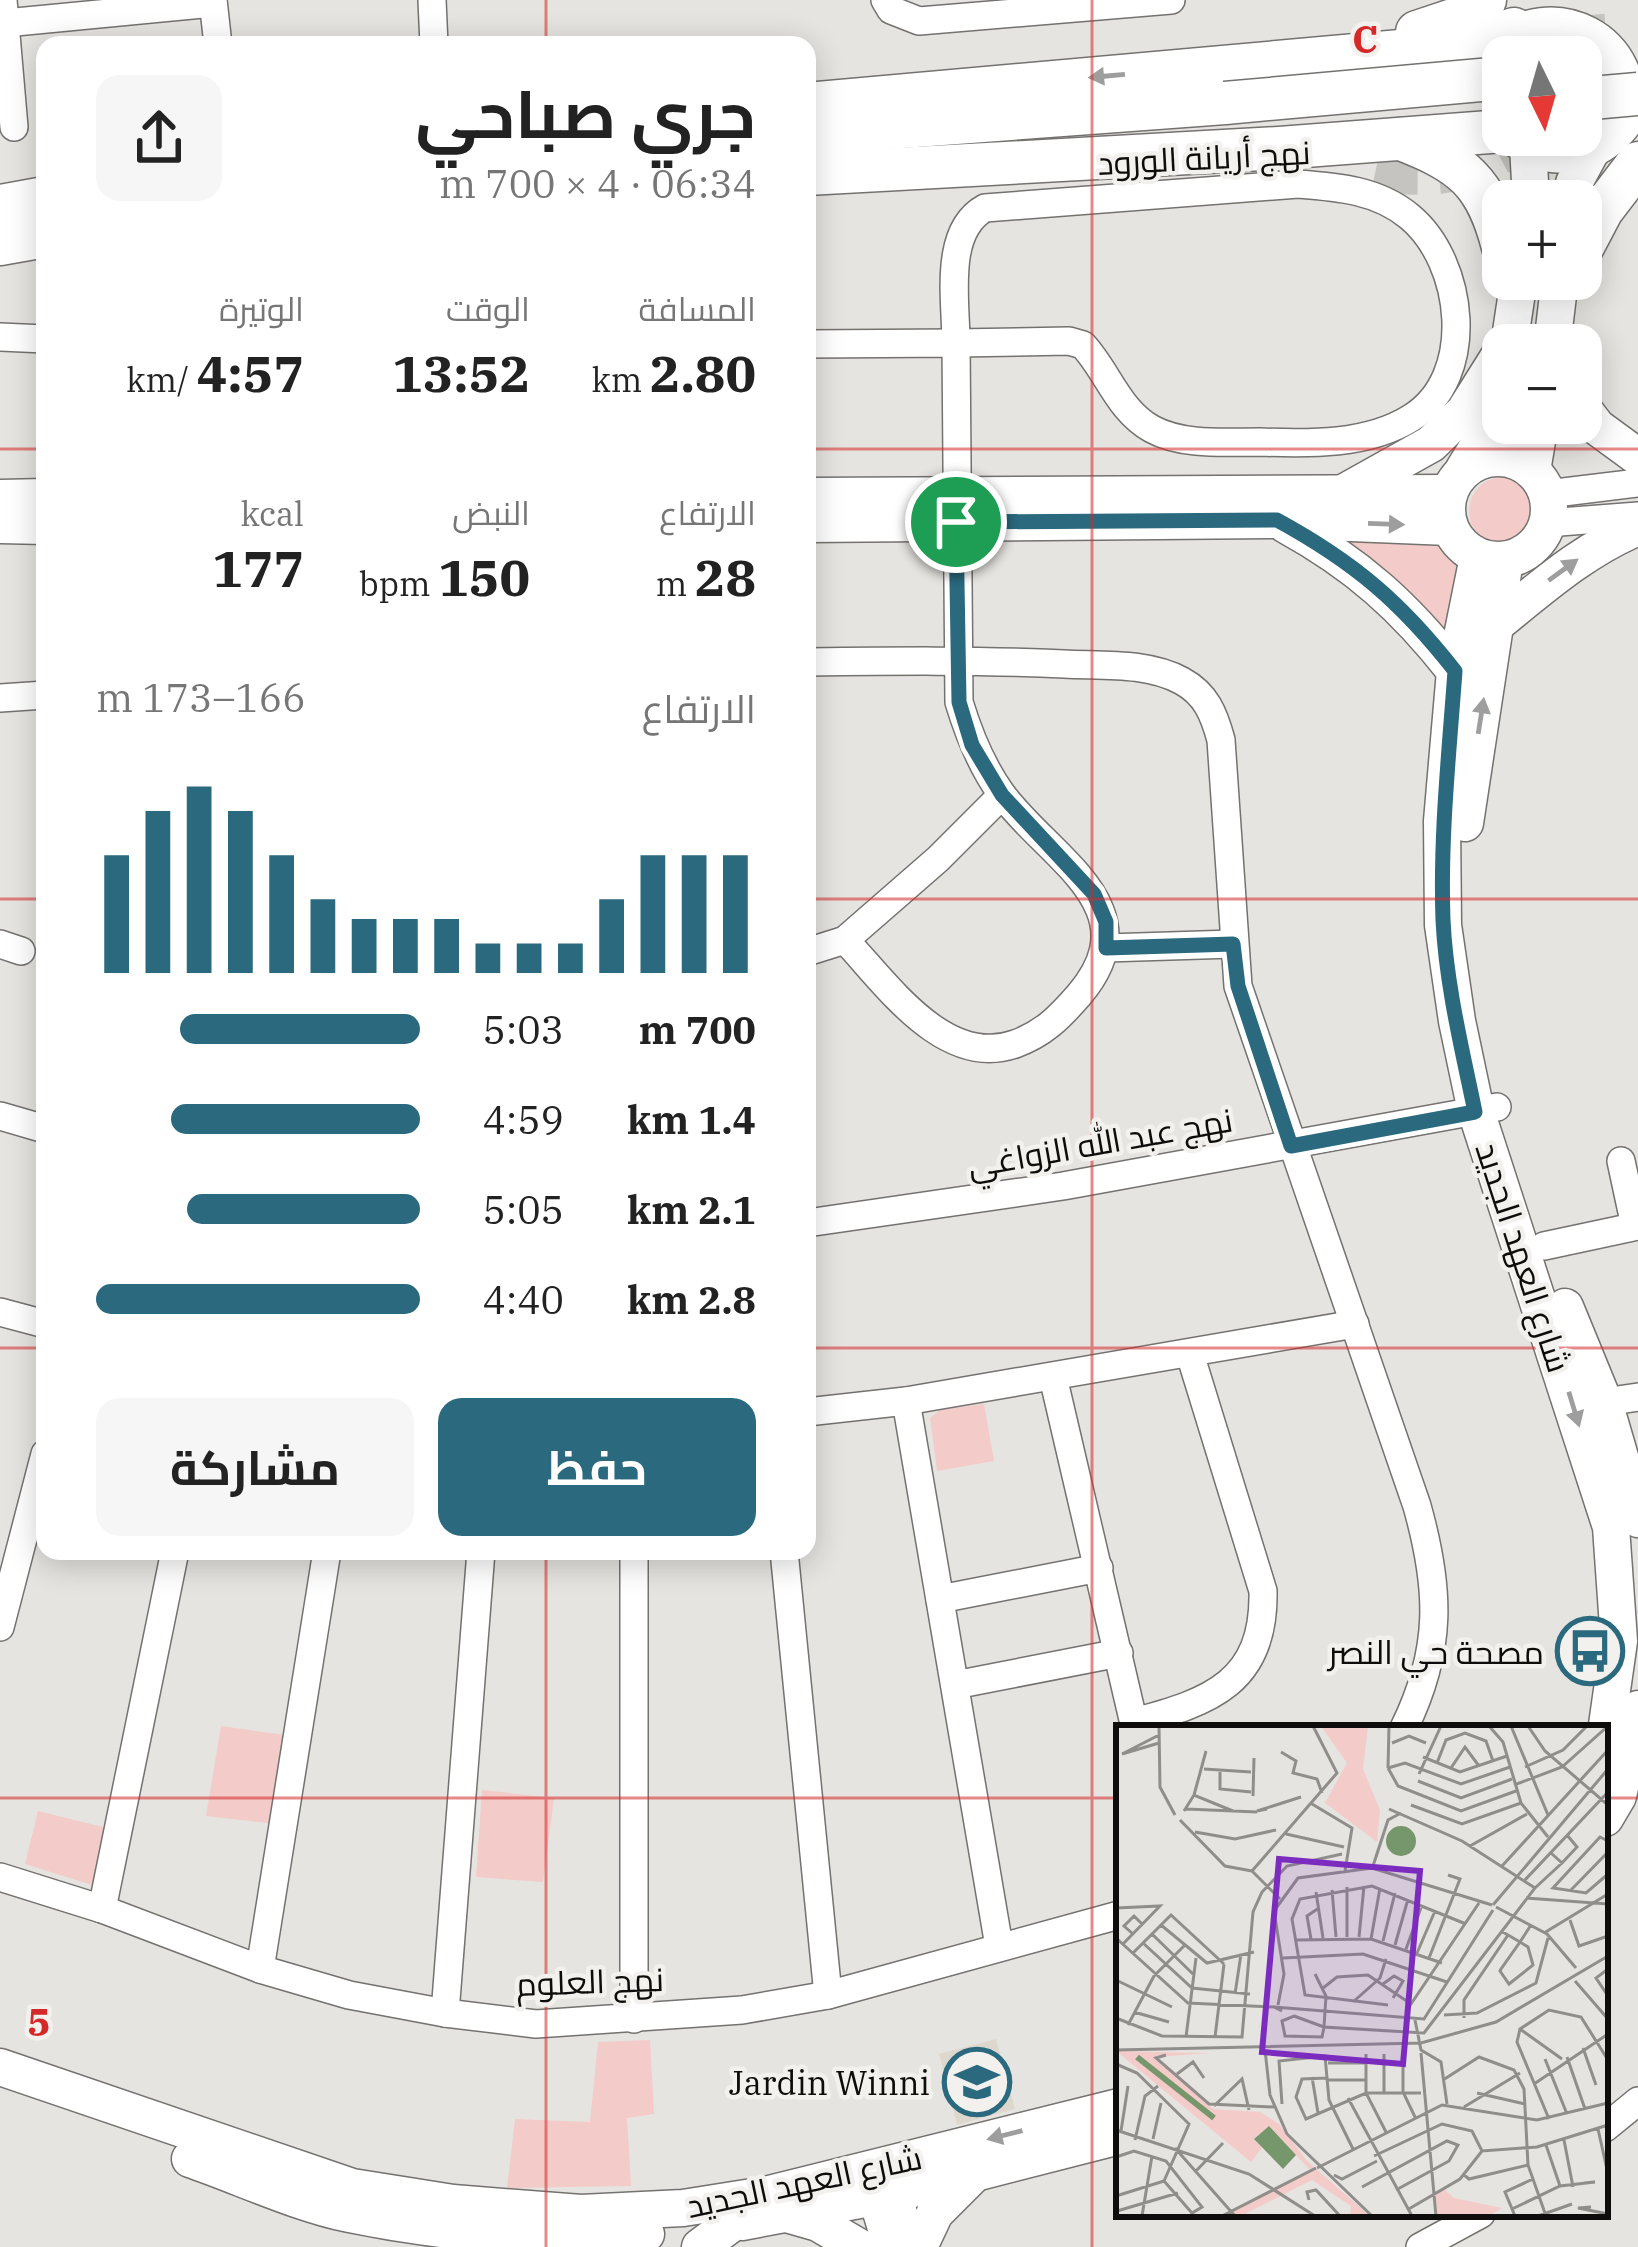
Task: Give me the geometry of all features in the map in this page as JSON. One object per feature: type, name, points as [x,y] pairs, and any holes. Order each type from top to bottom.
[{"type":"highway","points":[[816,103],[1434,48],[1472,43],[1514,12],[1566,10],[1615,22],[1633,70],[1633,93],[1602,210]]},
{"type":"highway","points":[[1602,68],[1638,65]]},
{"type":"highway","points":[[816,155],[1228,117],[1482,81]]},
{"type":"highway","points":[[1602,97],[1638,94]]},
{"type":"highway","points":[[816,134],[1482,107]]},
{"type":"highway","points":[[1388,154],[1482,138]]},
{"type":"highway","points":[[816,173],[1437,153],[1464,170],[1482,191]]},
{"type":"highway","points":[[0,206],[36,200]]},
{"type":"highway","points":[[0,244],[36,238]]},
{"type":"main road","points":[[1577,180],[1621,140]]},
{"type":"main road","points":[[1341,494],[1432,445],[1464,412],[1482,384]]},
{"type":"main road","points":[[1602,432],[1638,457]]},
{"type":"main road","points":[[1482,442],[1454,496],[1460,545],[1491,559],[1532,548],[1542,496],[1541,444]]},
{"type":"main road","points":[[816,497],[956,509],[1277,520],[1454,496],[1480,460],[1498,458],[1516,461],[1542,496]]},
{"type":"main road","points":[[816,523],[956,509],[1341,494],[1454,496]]},
{"type":"main road","points":[[0,498],[36,497]]},
{"type":"main road","points":[[1277,520],[1328,548],[1386,592],[1455,671]]},
{"type":"main road","points":[[0,525],[36,526]]},
{"type":"main road","points":[[1496,625],[1573,562],[1606,540],[1638,527]]},
{"type":"main road","name":"شارع العهد الجديد","points":[[1491,559],[1496,625],[1465,820],[1464,923],[1486,1109],[1544,1246],[1571,1326],[1621,1399],[1638,1519]]},
{"type":"main road","name":"شارع العهد الجديد","points":[[1491,559],[1455,671],[1442,821],[1443,926],[1456,1022],[1611,1527],[1619,1641],[1607,1725]]},
{"type":"main road","points":[[1616,1803],[1638,1709]]},
{"type":"main road","name":"شارع العهد الجديد","points":[[0,2067],[352,2187],[453,2204],[566,2233],[765,2195],[976,2172],[1116,2137]]},
{"type":"main road","name":"شارع العهد الجديد","points":[[0,2092],[345,2213],[446,2229],[566,2233],[731,2224],[790,2215],[1116,2108]]},
{"type":"main road","points":[[917,2247],[935,2213],[976,2172]]},
{"type":"main road","points":[[345,2213],[382,2247]]},
{"type":"main road","points":[[790,2215],[818,2224],[859,2247]]},
{"type":"main road","points":[[700,2247],[731,2224]]},
{"type":"street","points":[[431,0],[433,36]]},
{"type":"street","points":[[885,0],[891,10],[919,21],[1171,0]]},
{"type":"street","points":[[14,127],[4,11],[213,2],[217,36]]},
{"type":"street","name":"نهج أريانة الورود","points":[[816,344],[956,343],[1069,341],[1083,345],[1116,396],[1151,429],[1210,441],[1310,444],[1367,435],[1424,409],[1448,369],[1456,340],[1456,310],[1448,276],[1431,240],[1388,202],[1354,189],[1298,184],[986,208],[971,216],[961,231],[956,272],[956,343],[956,660],[959,702],[972,745],[1002,795],[1094,894],[1106,922],[1106,948]]},
{"type":"street","points":[[0,337],[36,339]]},
{"type":"street","points":[[1542,496],[1638,483]]},
{"type":"street","points":[[1542,496],[1638,516]]},
{"type":"street","points":[[816,662],[956,660],[1136,667],[1181,680],[1214,713],[1221,740],[1238,986],[1433,1565],[1430,1653],[1405,1725]]},
{"type":"street","points":[[0,698],[36,696]]},
{"type":"street","points":[[816,949],[845,940],[1002,795]]},
{"type":"street","points":[[845,940],[923,1021],[950,1038],[978,1047],[1005,1047],[1040,1035],[1093,978],[1106,948],[1233,944]]},
{"type":"street","name":"نهج عبد الله الزواغي","points":[[816,1222],[1063,1186],[1486,1109]]},
{"type":"street","points":[[0,1116],[36,1126]]},
{"type":"street","points":[[1544,1246],[1636,1226],[1621,1161]]},
{"type":"street","points":[[0,1312],[36,1322]]},
{"type":"street","points":[[816,1411],[906,1401],[1355,1324]]},
{"type":"street","points":[[1053,1377],[1134,1725],[1219,1693],[1242,1670],[1259,1642],[1264,1619],[1263,1591],[1190,1354]]},
{"type":"street","points":[[906,1401],[999,1946]]},
{"type":"street","points":[[0,1627],[36,1489]]},
{"type":"street","points":[[102,1909],[173,1560]]},
{"type":"street","points":[[260,1969],[326,1560]]},
{"type":"street","points":[[445,2013],[480,1560]]},
{"type":"street","points":[[634,1560],[634,2019]]},
{"type":"street","points":[[785,1560],[827,1995]]},
{"type":"street","points":[[940,1599],[1099,1568]]},
{"type":"street","points":[[955,1685],[1119,1653]]},
{"type":"street","name":"نهج العلوم","points":[[0,1877],[102,1909],[260,1969],[349,1995],[536,2024],[742,2010],[827,1995],[1116,1916]]},
{"type":"street","points":[[1608,2126],[1638,2102]]},
{"type":"street","points":[[880,2182],[887,2247]]},
{"type":"street","points":[[880,2182],[917,2247]]},
{"type":"street","points":[[1425,2246],[1476,2217]]},
{"type":"shaded area","points":[[1503,477],[1527,487],[1537,511],[1527,535],[1503,545],[1479,535],[1469,511],[1479,487]]},
{"type":"shaded area","points":[[1329,538],[1433,540],[1463,566],[1451,642]]},
{"type":"shaded area","points":[[984,1404],[994,1461],[937,1471],[930,1418],[940,1410]]},
{"type":"shaded area","points":[[221,1726],[292,1736],[277,1824],[206,1816]]},
{"type":"shaded area","points":[[482,1790],[554,1798],[543,1882],[476,1877]]},
{"type":"shaded area","points":[[38,1811],[107,1828],[92,1885],[25,1864]]},
{"type":"shaded area","name":"Jardin Winni","points":[[996,2039],[1015,2109],[957,2125],[939,2054]]},
{"type":"shaded area","points":[[650,2040],[654,2114],[627,2118],[631,2186],[507,2188],[515,2119],[590,2122],[598,2042]]},
{"type":"tunnel","points":[[1581,36],[1582,0]]},
{"type":"tunnel","points":[[1376,169],[1437,173],[1495,156]]},
{"type":"place","name":"مصحة حي النصر","points":[[1590,1651]]},
{"type":"place","name":"Jardin Winni","points":[[977,2082]]},
{"type":"route","points":[[1277,520],[1328,548],[1386,592],[1430,638],[1455,671],[1442,821],[1443,926],[1475,1112],[1291,1146],[1238,986],[1233,944],[1106,948],[1106,922],[1094,894],[1002,795],[972,745],[959,702],[956,522],[1277,520]]}]
